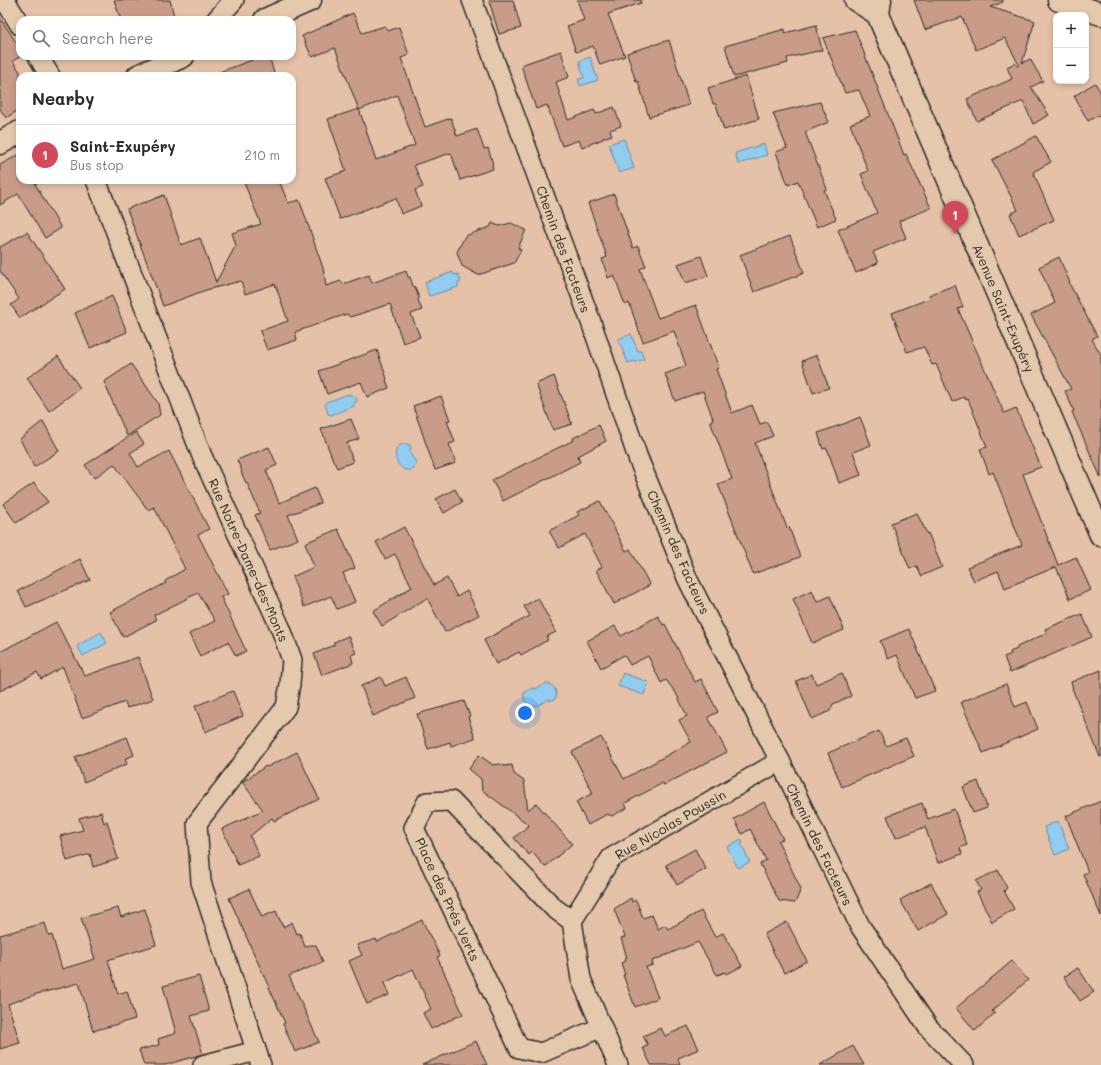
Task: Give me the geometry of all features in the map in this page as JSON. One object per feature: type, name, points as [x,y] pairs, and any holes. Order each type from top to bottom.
[{"type":"main road","points":[[274,16],[310,0]]},
{"type":"main road","name":"Avenue Saint-Exupéry","points":[[856,0],[879,7],[1101,535]]},
{"type":"main road","points":[[1060,0],[1101,14]]},
{"type":"main road","points":[[147,72],[173,60]]},
{"type":"main road","points":[[0,143],[16,134]]},
{"type":"street","points":[[5,0],[16,18]]},
{"type":"street","points":[[220,16],[234,0]]},
{"type":"street","name":"Chemin des Facteurs","points":[[472,0],[591,322],[638,458],[688,580],[780,761],[860,926],[928,1027],[964,1065]]},
{"type":"street","points":[[40,60],[48,72]]},
{"type":"street","name":"Rue Notre-Dame-des-Monts","points":[[98,184],[202,456],[282,629],[292,660],[286,708],[197,823],[201,882],[258,1058]]},
{"type":"street","name":"Rue Nicolas Poussin","points":[[572,921],[611,858],[780,761]]},
{"type":"street","name":"Place des Prés Verts","points":[[572,921],[554,908],[451,801],[427,802],[414,828],[519,1048],[541,1053],[602,1027]]},
{"type":"street","points":[[572,921],[581,980],[618,1065]]},
{"type":"street","points":[[203,1065],[258,1058]]},
{"type":"water","points":[[590,57],[598,80],[580,86],[578,79],[584,78],[579,61]]},
{"type":"water","points":[[624,139],[634,168],[619,173],[609,144]]},
{"type":"water","points":[[764,144],[767,155],[738,164],[735,153]]},
{"type":"water","points":[[453,272],[454,275],[458,274],[461,282],[458,283],[458,287],[429,296],[425,282]]},
{"type":"water","points":[[631,334],[638,351],[641,351],[644,359],[628,363],[618,339]]},
{"type":"water","points":[[349,394],[356,398],[357,401],[354,406],[331,415],[328,414],[325,404],[326,402]]},
{"type":"water","points":[[402,444],[408,444],[411,446],[411,455],[416,462],[414,469],[403,469],[399,466],[395,456],[398,447]]},
{"type":"water","points":[[101,632],[107,643],[83,656],[77,646]]},
{"type":"water","points":[[623,673],[648,682],[644,695],[618,686]]},
{"type":"water","points":[[547,683],[552,685],[554,688],[556,698],[550,701],[549,699],[536,706],[527,705],[524,698],[524,693],[532,688],[535,689]]},
{"type":"water","points":[[1058,821],[1069,849],[1055,855],[1044,827]]},
{"type":"water","points":[[741,839],[743,843],[741,844],[750,862],[738,868],[727,847]]},
{"type":"building","points":[[114,0],[170,0],[174,16],[120,16]]},
{"type":"building","points":[[489,0],[513,0],[521,28],[499,34]]},
{"type":"building","points":[[577,0],[641,0],[641,3],[608,14],[625,56],[600,65],[593,46],[576,52],[567,26],[584,20]]},
{"type":"building","points":[[914,0],[1003,0],[1003,2],[990,7],[1035,21],[1022,63],[1030,59],[1043,81],[1031,87],[1049,115],[1033,124],[1023,101],[977,121],[967,99],[1012,79],[1007,67],[1015,63],[1017,66],[1019,65],[1005,38],[976,50],[962,17],[925,30]]},
{"type":"building","points":[[353,13],[362,33],[385,26],[388,31],[399,27],[409,55],[401,58],[425,127],[451,118],[457,136],[477,129],[484,149],[488,148],[493,169],[460,180],[451,153],[414,165],[423,187],[415,190],[421,206],[401,214],[396,198],[340,219],[325,178],[346,171],[328,119],[359,109],[335,48],[312,57],[302,36]],"holes":[[[397,95],[415,145],[376,160],[359,110]]]},
{"type":"building","points":[[0,18],[16,42],[16,59],[13,61],[20,72],[16,72],[16,112],[6,118],[0,109]]},
{"type":"building","points":[[816,25],[822,50],[787,58],[788,63],[734,77],[725,46],[785,29],[785,33]]},
{"type":"building","points":[[855,30],[904,155],[906,154],[931,208],[899,221],[906,238],[873,252],[878,263],[856,273],[838,230],[877,213],[861,174],[868,171],[850,124],[870,116],[859,90],[845,93],[823,38]]},
{"type":"building","points":[[669,40],[689,105],[649,117],[638,81],[636,82],[627,53]]},
{"type":"building","points":[[561,51],[569,77],[556,82],[568,120],[594,110],[596,114],[614,107],[621,126],[610,130],[612,135],[582,147],[579,140],[562,146],[547,105],[536,109],[521,65]]},
{"type":"building","points":[[252,60],[270,60],[274,72],[219,72]]},
{"type":"building","points":[[746,76],[759,119],[724,130],[716,104],[713,104],[708,88]]},
{"type":"building","points":[[1095,83],[1101,93],[1101,114],[1088,121],[1074,96]]},
{"type":"building","points":[[820,102],[829,122],[805,132],[827,189],[824,190],[836,219],[817,227],[798,181],[788,185],[776,152],[787,148],[773,113]]},
{"type":"building","points":[[1036,136],[1051,162],[1033,172],[1054,220],[1019,235],[1010,214],[1018,210],[992,160]]},
{"type":"building","points":[[16,156],[16,184],[35,184],[61,228],[45,238],[18,194],[0,205],[0,165]]},
{"type":"building","points":[[245,184],[281,184],[288,203],[299,200],[323,268],[326,286],[341,281],[343,284],[369,275],[372,283],[406,271],[413,286],[415,287],[422,310],[411,314],[420,337],[403,343],[390,304],[350,317],[347,314],[295,332],[297,340],[267,350],[260,331],[288,321],[275,284],[245,294],[241,281],[206,290],[163,306],[127,209],[164,195],[181,245],[200,238],[216,282],[236,245],[232,233],[261,224]]},
{"type":"building","points":[[614,194],[633,248],[638,246],[646,266],[640,269],[658,318],[696,305],[719,368],[716,369],[732,413],[752,405],[760,424],[767,422],[773,436],[755,443],[787,528],[789,527],[800,557],[753,574],[718,484],[732,479],[710,421],[713,419],[703,391],[675,401],[665,374],[686,366],[674,331],[643,342],[629,303],[625,305],[614,275],[608,278],[602,259],[607,257],[588,203]]},
{"type":"building","points":[[492,223],[499,226],[511,223],[526,230],[518,248],[521,250],[514,263],[478,275],[462,266],[457,252],[465,236],[490,227]]},
{"type":"building","points":[[27,232],[65,289],[20,318],[11,305],[19,299],[0,271],[0,247]]},
{"type":"building","points":[[790,236],[804,273],[754,292],[740,255]]},
{"type":"building","points":[[701,256],[708,276],[685,283],[678,264]]},
{"type":"building","points":[[1059,257],[1069,283],[1097,336],[1092,339],[1101,355],[1101,478],[1072,412],[1074,411],[1065,391],[1071,389],[1031,315],[1055,303],[1039,267]]},
{"type":"building","points":[[955,285],[963,307],[958,309],[1004,413],[1016,408],[1041,467],[1023,474],[1058,565],[1076,557],[1091,590],[1070,599],[1056,567],[1005,588],[998,571],[974,581],[967,567],[1022,545],[993,472],[989,474],[980,449],[987,447],[968,399],[966,400],[964,397],[952,402],[936,364],[932,365],[924,347],[907,352],[892,313],[931,298],[929,295]]},
{"type":"building","points":[[112,296],[127,332],[90,348],[75,313]]},
{"type":"building","points":[[377,350],[389,388],[367,397],[361,382],[327,394],[319,371]]},
{"type":"building","points":[[817,355],[829,388],[813,393],[802,361]]},
{"type":"building","points":[[58,356],[80,388],[49,411],[27,378]]},
{"type":"building","points":[[131,364],[158,403],[160,415],[127,436],[104,382]]},
{"type":"building","points":[[554,376],[572,424],[553,430],[536,384]]},
{"type":"building","points":[[441,396],[450,420],[447,421],[455,442],[449,444],[456,463],[435,470],[413,406]]},
{"type":"building","points":[[860,417],[871,445],[853,452],[861,475],[839,483],[827,448],[823,449],[818,433]]},
{"type":"building","points":[[351,419],[359,439],[347,443],[353,462],[337,468],[321,429]]},
{"type":"building","points":[[43,421],[59,451],[34,467],[20,439]]},
{"type":"building","points":[[599,425],[606,441],[578,456],[580,462],[503,501],[492,480],[574,440],[573,438]]},
{"type":"building","points":[[136,432],[144,444],[130,453],[138,467],[169,451],[209,529],[198,535],[228,594],[221,597],[246,651],[236,656],[228,642],[200,656],[189,634],[215,621],[198,593],[154,615],[156,620],[123,637],[110,612],[166,583],[165,581],[185,569],[154,507],[148,510],[114,464],[94,478],[85,465]]},
{"type":"building","points":[[269,447],[277,465],[266,470],[279,503],[315,488],[321,503],[288,515],[298,539],[270,550],[255,515],[260,513],[237,460]]},
{"type":"building","points":[[34,483],[48,502],[16,523],[3,504]]},
{"type":"building","points":[[455,489],[462,502],[444,513],[436,499]]},
{"type":"building","points":[[600,501],[626,551],[630,549],[650,585],[614,604],[596,570],[602,567],[585,534],[559,548],[549,531],[579,515],[577,512]]},
{"type":"building","points":[[917,513],[927,534],[928,533],[942,567],[921,576],[917,566],[910,569],[891,523]]},
{"type":"building","points":[[404,527],[434,585],[447,578],[457,597],[467,591],[479,615],[445,632],[427,598],[382,626],[373,611],[412,587],[395,554],[385,559],[376,542]]},
{"type":"building","points":[[338,529],[355,568],[343,573],[355,602],[337,609],[331,596],[304,607],[292,577],[314,567],[305,543]]},
{"type":"building","points":[[80,559],[90,580],[26,607],[18,591]]},
{"type":"building","points":[[812,590],[817,602],[830,596],[844,630],[812,643],[793,599]]},
{"type":"building","points":[[538,598],[556,632],[546,637],[548,640],[521,655],[519,652],[496,664],[484,640],[530,616],[524,606]]},
{"type":"building","points":[[1082,614],[1092,637],[1010,673],[1004,657],[1011,654],[1010,652],[1017,649],[1017,647],[1047,633],[1045,629]]},
{"type":"building","points":[[658,616],[663,625],[665,624],[695,682],[701,679],[718,712],[708,717],[727,752],[664,785],[663,783],[625,803],[627,808],[612,816],[607,814],[588,825],[576,802],[593,793],[572,752],[601,737],[624,779],[691,742],[679,720],[687,716],[676,693],[666,680],[661,683],[648,656],[630,665],[624,655],[601,668],[587,641],[615,626],[621,636]]},
{"type":"building","points":[[56,622],[85,676],[138,657],[153,699],[127,708],[125,702],[82,718],[63,667],[41,679],[37,672],[0,691],[0,652]]},
{"type":"building","points":[[909,629],[935,691],[915,698],[897,655],[888,659],[880,641]]},
{"type":"building","points":[[348,636],[356,653],[351,655],[353,663],[322,675],[314,654],[334,645],[334,642]]},
{"type":"building","points":[[1101,670],[1100,757],[1072,688],[1071,682]]},
{"type":"building","points":[[842,673],[851,696],[833,704],[830,711],[812,719],[796,681],[812,674],[816,684]]},
{"type":"building","points":[[381,677],[385,686],[406,677],[415,698],[373,716],[361,686]]},
{"type":"building","points":[[1006,684],[1015,707],[1027,702],[1038,729],[983,753],[961,702]]},
{"type":"building","points":[[233,691],[243,716],[205,732],[195,706]]},
{"type":"building","points":[[464,701],[470,716],[468,717],[475,738],[451,746],[450,742],[428,749],[417,714]]},
{"type":"building","points":[[879,731],[886,746],[906,738],[914,756],[842,787],[828,753]]},
{"type":"building","points":[[127,737],[134,755],[125,759],[127,764],[84,782],[75,757]]},
{"type":"building","points":[[297,752],[319,799],[274,821],[272,818],[250,836],[259,856],[238,865],[222,829],[263,810],[242,782],[266,766],[267,767]]},
{"type":"building","points":[[479,755],[493,765],[512,765],[514,774],[524,781],[528,810],[536,803],[572,844],[545,867],[532,852],[529,855],[514,838],[529,825],[482,790],[481,779],[469,769]]},
{"type":"building","points":[[978,781],[987,808],[973,813],[963,787]]},
{"type":"building","points":[[1101,801],[1101,916],[1083,874],[1088,872],[1066,816]]},
{"type":"building","points":[[764,802],[783,839],[778,841],[801,889],[795,903],[779,901],[760,864],[766,860],[750,829],[742,834],[734,819]]},
{"type":"building","points":[[922,803],[928,819],[954,809],[967,845],[960,848],[962,854],[938,863],[925,827],[896,838],[887,816]]},
{"type":"building","points":[[101,812],[104,823],[107,821],[118,859],[93,867],[90,854],[67,861],[60,836],[83,830],[79,818]]},
{"type":"building","points":[[695,849],[706,869],[677,885],[666,865]]},
{"type":"building","points":[[998,870],[1007,888],[1004,891],[1014,909],[992,922],[977,892],[981,890],[976,881]]},
{"type":"building","points":[[931,883],[948,914],[918,931],[900,900]]},
{"type":"building","points":[[249,889],[262,917],[276,911],[283,927],[292,922],[297,934],[300,933],[305,947],[316,945],[323,962],[289,976],[319,1042],[295,1052],[283,1024],[285,1023],[229,898]]},
{"type":"building","points":[[631,898],[632,902],[636,900],[643,918],[652,915],[658,929],[665,925],[668,929],[701,911],[715,937],[723,933],[742,966],[727,974],[726,972],[717,975],[698,942],[652,961],[653,965],[646,967],[658,998],[635,1007],[623,975],[625,975],[621,963],[626,961],[625,959],[627,958],[621,938],[625,937],[614,909]]},
{"type":"building","points":[[118,908],[121,917],[145,909],[156,945],[108,960],[118,994],[127,991],[135,1019],[93,1031],[79,983],[37,994],[8,1004],[20,1043],[0,1049],[0,935],[45,923],[49,936],[52,935],[62,969],[95,959],[81,918]]},
{"type":"building","points":[[422,920],[440,956],[437,957],[463,1014],[431,1029],[423,1013],[431,1009],[413,969],[384,983],[389,995],[367,1004],[349,961],[362,955],[357,945],[376,939],[377,942]]},
{"type":"building","points":[[787,922],[807,961],[784,973],[764,934]]},
{"type":"building","points":[[1012,961],[1028,980],[992,1011],[995,1013],[975,1031],[956,1008]]},
{"type":"building","points":[[1078,968],[1094,992],[1080,1001],[1064,977]]},
{"type":"building","points":[[199,976],[209,1011],[191,1016],[203,1054],[165,1065],[144,1065],[139,1050],[159,1045],[158,1039],[176,1033],[163,986]]},
{"type":"building","points":[[688,1026],[699,1049],[678,1058],[680,1065],[651,1065],[643,1048],[648,1045],[643,1036],[661,1028],[665,1036]]},
{"type":"building","points":[[476,1041],[487,1065],[422,1065]]},
{"type":"building","points":[[853,1046],[864,1065],[820,1065]]},
{"type":"place","name":"Saint-Exupéry","points":[[955,234]]}]
